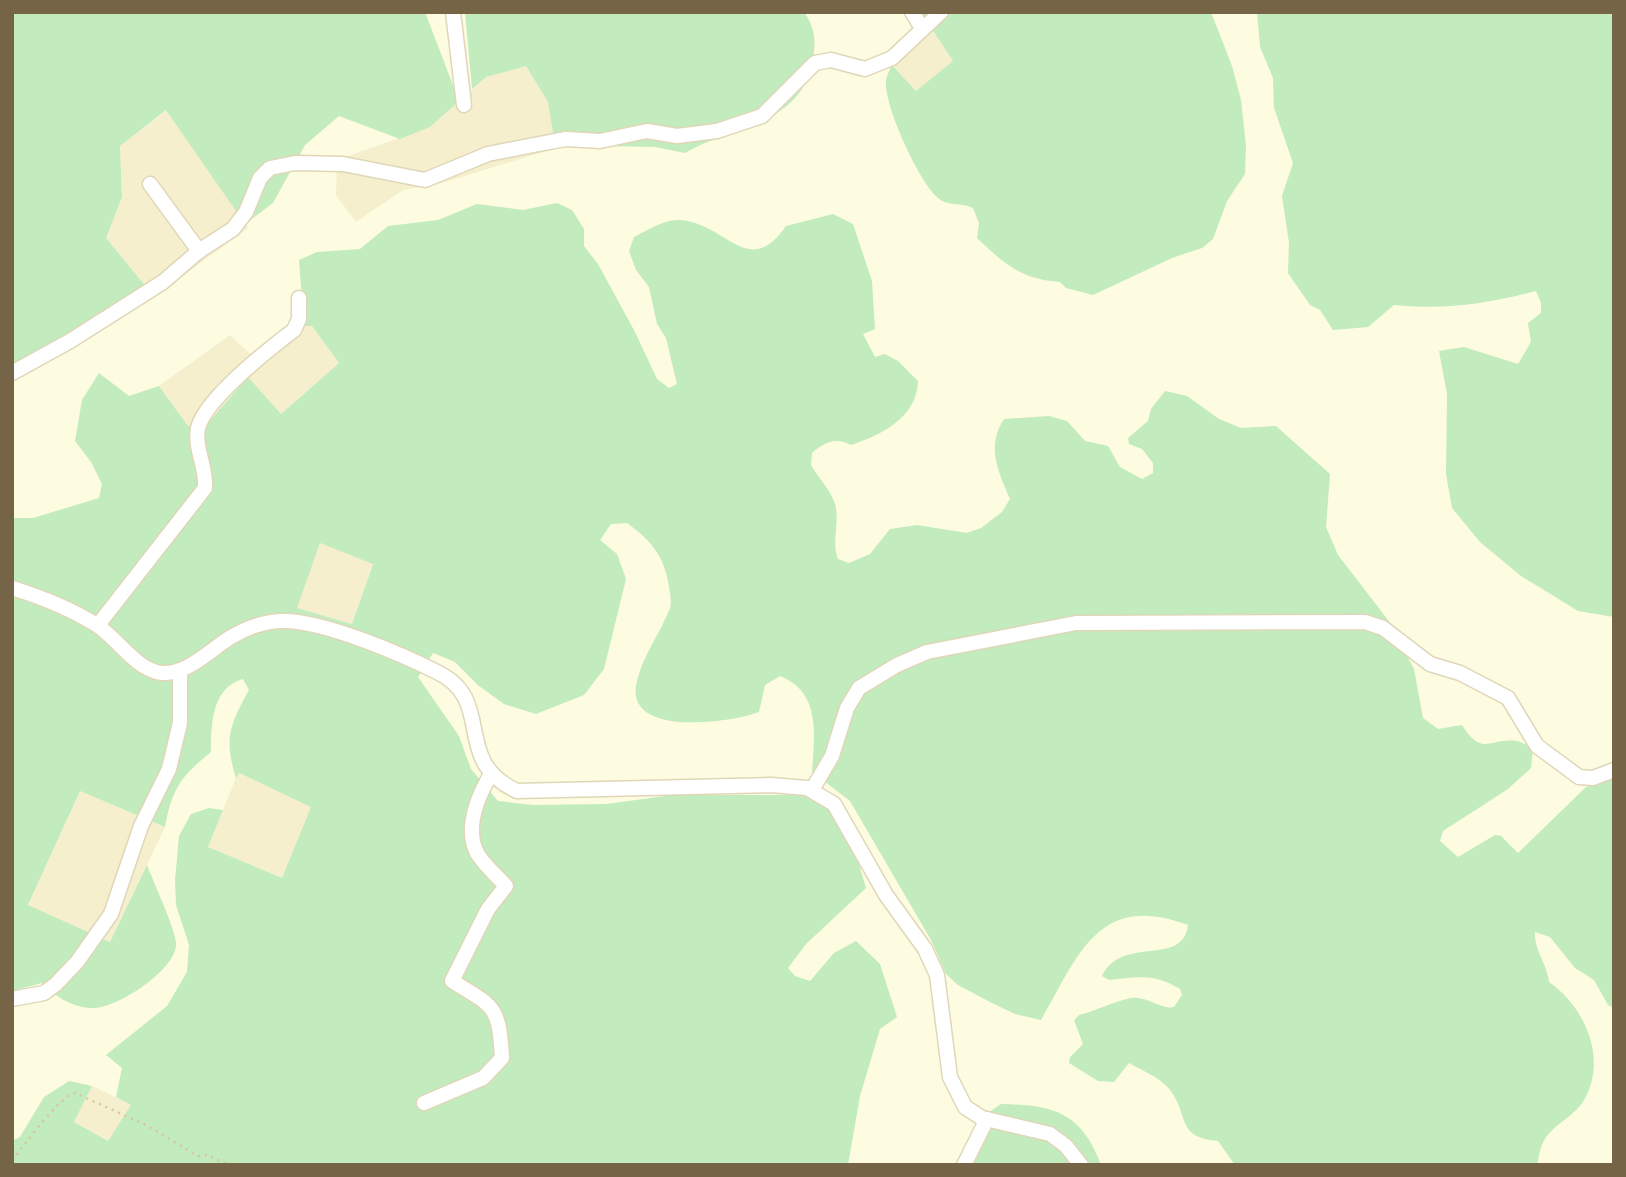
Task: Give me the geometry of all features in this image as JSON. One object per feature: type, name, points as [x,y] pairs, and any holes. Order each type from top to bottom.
[{"type":"street","points":[[453,12],[464,105]]},
{"type":"street","points":[[912,12],[922,28]]},
{"type":"street","points":[[12,373],[71,341],[163,282],[199,251],[233,229],[246,212],[260,178],[270,168],[295,163],[344,164],[425,180],[488,154],[566,139],[600,141],[647,131],[677,136],[717,131],[762,116],[815,63],[831,60],[865,69],[892,58],[941,12]]},
{"type":"street","points":[[150,184],[199,251]]},
{"type":"street","points":[[98,625],[205,488],[206,477],[197,430],[202,419],[231,382],[294,330],[299,319],[299,298]]},
{"type":"street","points":[[12,588],[58,604],[98,625],[146,667],[164,673],[180,670],[233,636],[268,622],[286,621],[332,631],[431,669],[458,687],[469,703],[478,755],[491,774],[506,786],[527,792],[599,787],[771,785],[813,790],[842,813],[876,877],[932,961],[940,991],[947,1065],[955,1092],[965,1107],[987,1119],[1050,1134],[1066,1146],[1081,1165]]},
{"type":"street","points":[[813,790],[832,757],[853,695],[872,679],[927,652],[1076,623],[1364,622],[1383,628],[1430,664],[1460,673],[1508,698],[1537,746],[1580,777],[1593,778],[1614,770]]},
{"type":"street","points":[[12,999],[44,993],[56,984],[77,962],[111,914],[141,826],[169,769],[180,723],[180,670]]},
{"type":"street","points":[[424,1103],[483,1078],[502,1058],[498,1021],[491,1004],[452,981],[488,909],[506,886],[477,853],[472,834],[476,806],[491,774]]},
{"type":"street","points":[[964,1165],[987,1119]]},
{"type":"path","points":[[12,1160],[41,1121],[56,1110],[66,1096],[75,1093],[146,1125],[198,1156],[208,1155],[228,1165]]},
{"type":"shaded area","points":[[925,18],[954,61],[916,91],[883,55]]},
{"type":"shaded area","points":[[526,66],[548,102],[556,148],[442,183],[403,190],[356,222],[336,195],[337,160],[430,127],[485,77]]},
{"type":"shaded area","points":[[167,110],[248,228],[154,297],[106,238],[122,197],[120,146]]},
{"type":"shaded area","points":[[291,326],[312,326],[339,363],[281,414],[188,426],[159,386],[230,335],[252,356]]},
{"type":"shaded area","points":[[320,543],[373,563],[352,624],[296,608]]},
{"type":"shaded area","points":[[238,773],[312,806],[282,878],[208,847]]},
{"type":"shaded area","points":[[80,791],[165,827],[110,942],[28,906]]},
{"type":"shaded area","points":[[92,1086],[132,1105],[108,1141],[74,1122]]},
{"type":"green space","points":[[12,12],[425,12],[459,101],[430,127],[400,139],[339,116],[305,145],[273,203],[245,224],[166,110],[120,146],[122,197],[106,238],[147,288],[12,370]]},
{"type":"green space","points":[[465,12],[804,12],[812,29],[814,52],[807,80],[795,98],[780,111],[685,153],[655,147],[555,145],[548,102],[526,66],[486,77],[472,89]]},
{"type":"green space","points":[[921,12],[1211,12],[1232,66],[1241,100],[1246,146],[1245,174],[1227,201],[1213,239],[1202,248],[1172,258],[1093,295],[1066,288],[1060,282],[1034,278],[1005,263],[977,238],[979,223],[973,208],[942,201],[930,189],[912,160],[896,124],[886,80],[892,65],[916,91],[953,61]]},
{"type":"green space","points":[[1257,12],[1614,12],[1614,617],[1578,611],[1521,576],[1480,542],[1452,508],[1446,474],[1447,394],[1439,351],[1464,347],[1518,364],[1531,342],[1528,323],[1541,313],[1541,303],[1536,291],[1466,305],[1394,305],[1368,327],[1333,330],[1320,310],[1310,305],[1288,273],[1289,243],[1282,196],[1293,163],[1274,108],[1273,78],[1260,47]]},
{"type":"green space","points":[[557,203],[572,210],[584,229],[584,246],[598,264],[657,379],[669,388],[677,384],[666,338],[657,324],[649,287],[636,270],[629,251],[634,237],[662,223],[679,220],[696,223],[748,249],[760,249],[772,242],[786,226],[833,214],[853,224],[872,281],[875,329],[863,334],[875,357],[885,354],[898,361],[918,381],[911,405],[896,423],[886,430],[851,445],[840,441],[831,442],[812,453],[811,465],[835,504],[835,545],[838,559],[849,563],[870,554],[890,529],[917,525],[967,533],[981,528],[1002,512],[1010,499],[998,469],[995,449],[1004,419],[1049,416],[1067,421],[1085,441],[1108,446],[1120,467],[1142,479],[1153,473],[1153,463],[1142,449],[1129,444],[1128,438],[1148,421],[1151,409],[1165,391],[1187,396],[1219,419],[1241,428],[1276,426],[1330,474],[1326,527],[1338,555],[1388,620],[1414,669],[1423,718],[1438,729],[1462,725],[1469,735],[1481,744],[1517,741],[1533,748],[1531,768],[1508,789],[1443,831],[1440,841],[1458,857],[1495,835],[1501,836],[1518,853],[1586,787],[1614,778],[1614,1008],[1608,1005],[1594,980],[1575,968],[1550,937],[1535,932],[1536,945],[1549,982],[1573,1005],[1589,1035],[1594,1068],[1584,1100],[1545,1139],[1537,1165],[1235,1165],[1218,1141],[1204,1139],[1189,1130],[1176,1099],[1166,1085],[1156,1078],[1129,1063],[1114,1082],[1098,1081],[1069,1063],[1070,1057],[1083,1044],[1074,1020],[1079,1015],[1132,998],[1174,1007],[1182,995],[1180,989],[1162,980],[1146,977],[1109,980],[1102,976],[1112,964],[1124,956],[1175,945],[1184,938],[1188,925],[1157,917],[1132,917],[1112,923],[1095,936],[1080,953],[1041,1020],[1015,1014],[958,985],[946,974],[931,940],[850,801],[812,772],[812,716],[803,693],[794,683],[780,676],[765,685],[759,712],[726,720],[682,722],[661,719],[646,711],[637,699],[640,671],[670,608],[671,600],[667,576],[656,550],[627,523],[611,524],[600,540],[617,554],[626,579],[604,669],[584,695],[536,714],[504,704],[479,686],[455,662],[433,653],[418,677],[459,736],[471,769],[498,801],[533,805],[607,804],[672,795],[797,795],[822,800],[838,816],[853,844],[866,888],[806,944],[788,968],[795,976],[810,981],[834,953],[856,941],[880,964],[897,1017],[880,1029],[860,1096],[848,1165],[12,1165],[12,1141],[20,1137],[44,1097],[69,1081],[92,1086],[74,1122],[108,1141],[131,1105],[116,1097],[122,1068],[106,1055],[167,1006],[187,972],[189,945],[176,905],[175,880],[179,836],[191,814],[209,808],[223,810],[208,847],[282,878],[311,807],[239,773],[236,778],[230,753],[230,733],[249,690],[243,679],[232,684],[219,699],[215,709],[211,752],[192,768],[179,784],[165,827],[80,791],[28,905],[110,942],[147,865],[176,940],[172,956],[165,967],[127,997],[100,1007],[89,1008],[69,1003],[42,983],[12,991],[12,518],[33,518],[99,498],[102,484],[91,462],[75,441],[82,400],[99,373],[129,396],[159,386],[188,426],[208,423],[248,377],[281,414],[339,363],[312,326],[304,326],[299,260],[317,252],[360,249],[388,226],[438,220],[477,204],[523,210]],"holes":[[[320,543],[373,564],[352,624],[297,608]]]},
{"type":"green space","points":[[1001,1104],[1036,1106],[1063,1115],[1084,1133],[1101,1165],[973,1165],[991,1111]]}]
